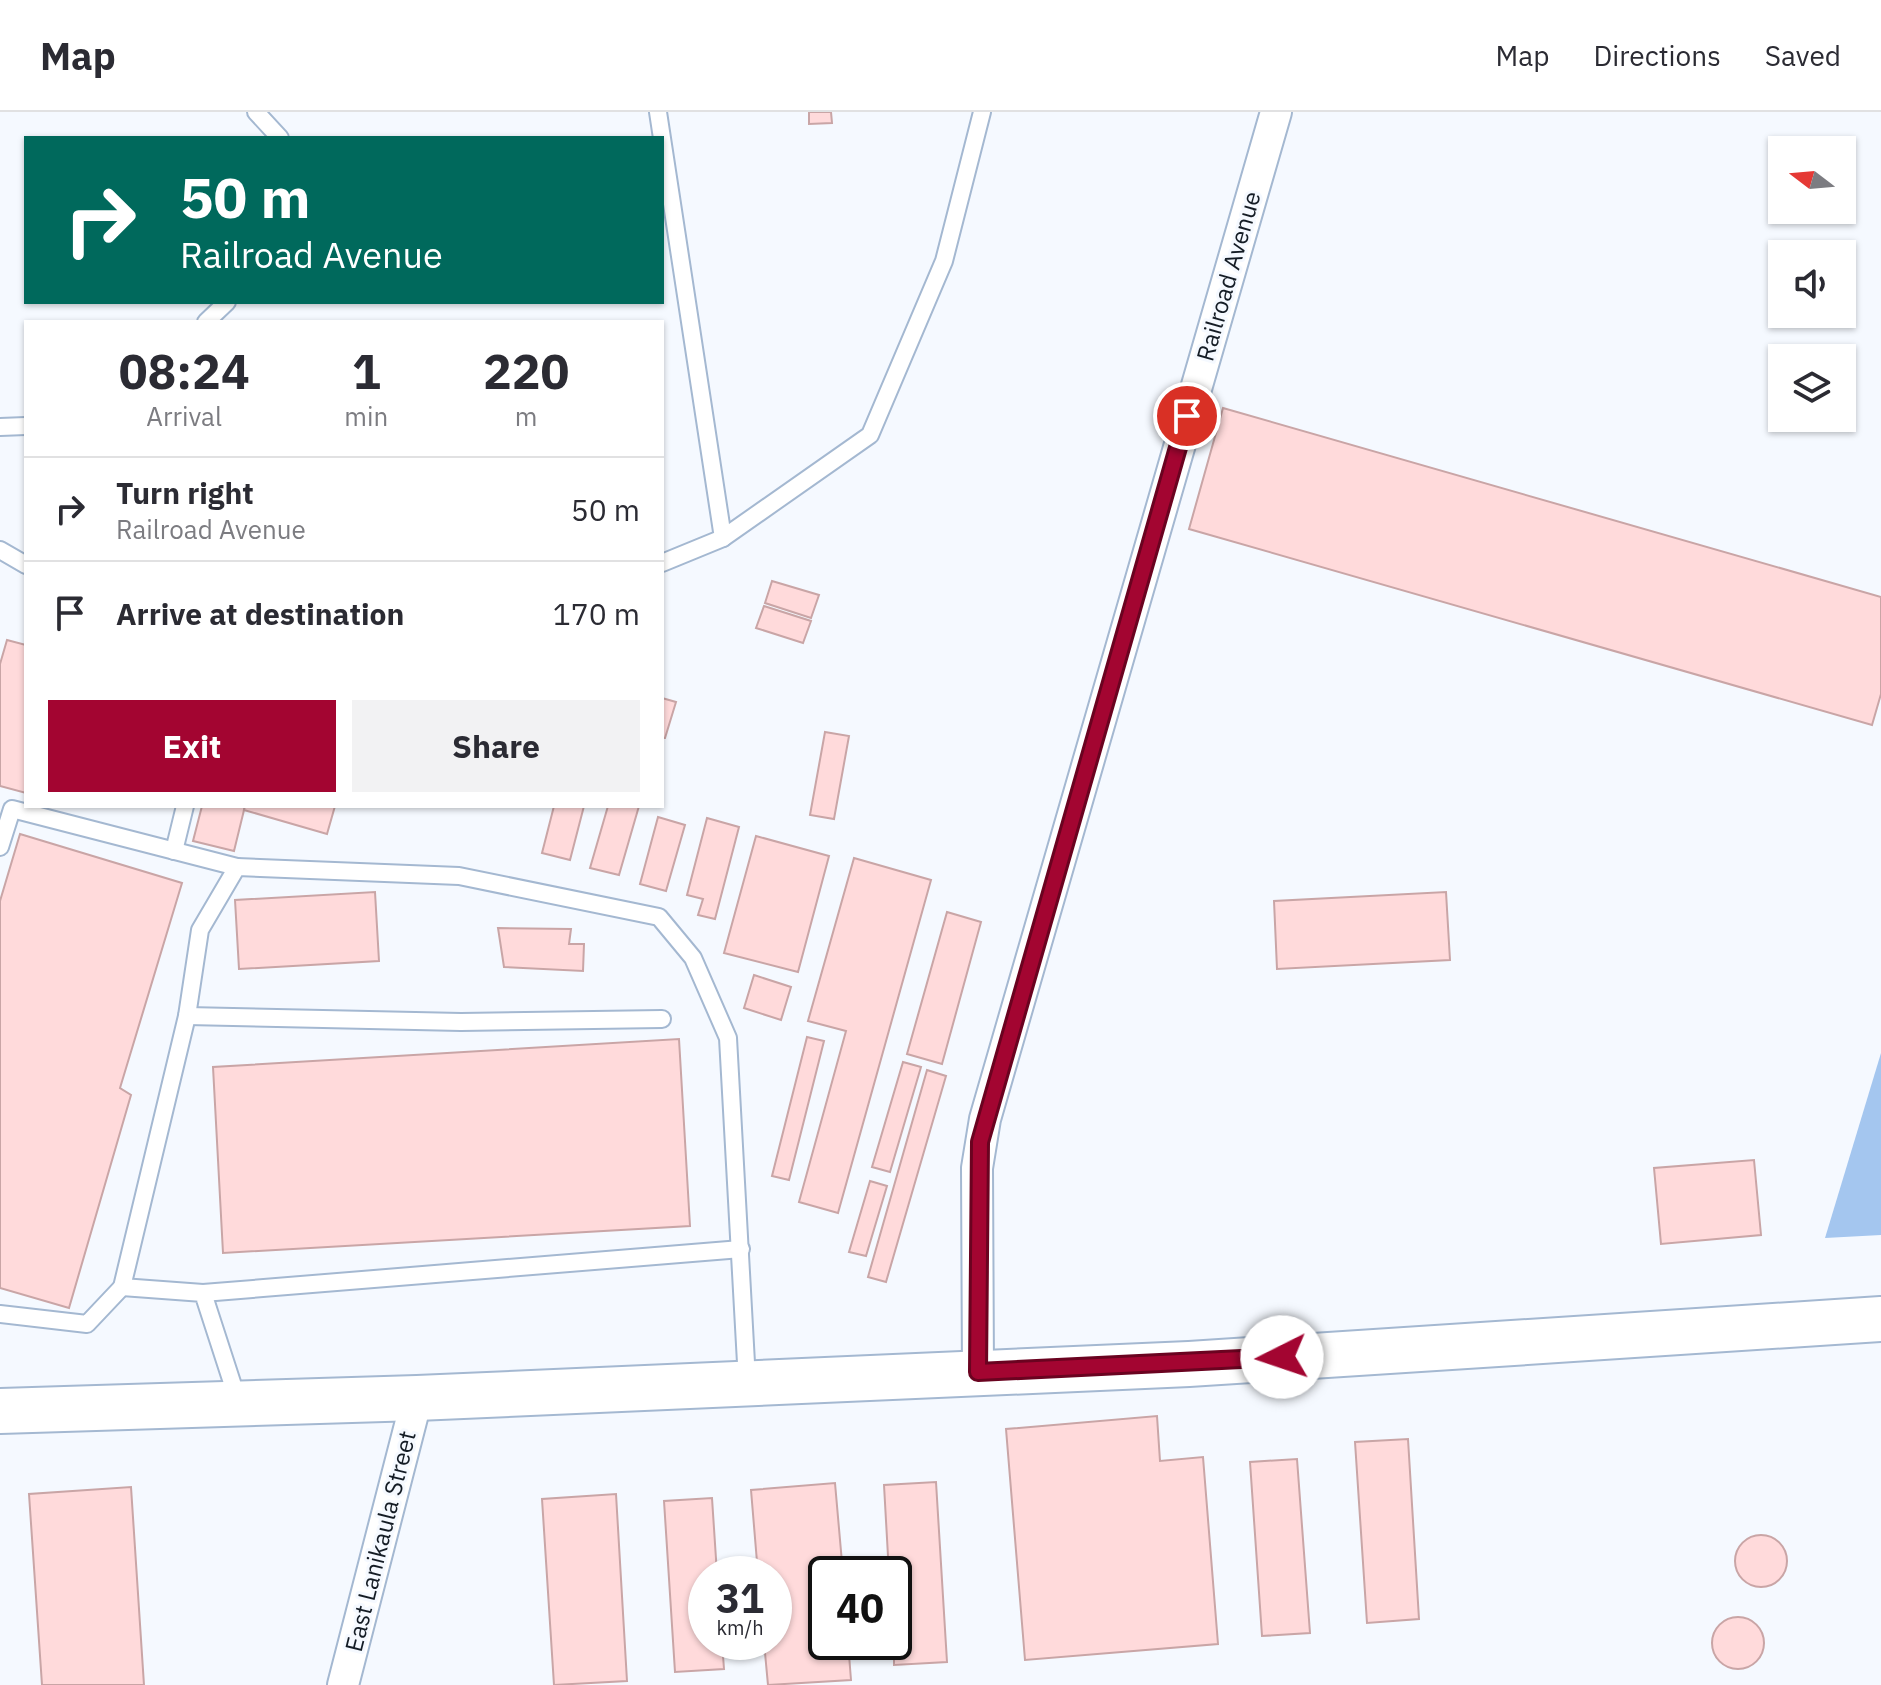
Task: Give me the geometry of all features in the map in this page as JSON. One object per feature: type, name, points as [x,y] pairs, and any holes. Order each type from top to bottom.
[{"type":"street","name":"Railroad Avenue","points":[[978,1372],[977,1168],[982,1130],[1276,112]]},
{"type":"street","points":[[0,1411],[417,1398],[1189,1364],[1881,1319]]},
{"type":"street","name":"East Lanikaula Street","points":[[343,1685],[417,1398]]},
{"type":"lane","points":[[256,112],[278,136]]},
{"type":"lane","points":[[658,112],[662,136]]},
{"type":"lane","points":[[664,562],[723,538],[870,435],[944,261],[982,112]]},
{"type":"lane","points":[[664,151],[723,538]]},
{"type":"lane","points":[[208,320],[225,304]]},
{"type":"lane","points":[[0,427],[24,426]]},
{"type":"lane","points":[[0,550],[24,564]]},
{"type":"lane","points":[[174,851],[185,808]]},
{"type":"lane","points":[[0,847],[12,809],[38,811],[237,867],[459,876],[659,917],[693,958],[728,1038],[747,1382]]},
{"type":"lane","points":[[0,1314],[87,1324],[122,1287],[187,1016],[200,930],[237,867]]},
{"type":"lane","points":[[187,1016],[461,1022],[662,1019]]},
{"type":"lane","points":[[122,1287],[203,1293],[741,1249]]},
{"type":"lane","points":[[203,1293],[238,1403]]},
{"type":"shaded area","points":[[1881,1053],[1881,1235],[1825,1238]]},
{"type":"building","points":[[809,112],[831,112],[832,123],[809,124]]},
{"type":"building","points":[[1223,408],[1881,597],[1881,694],[1872,725],[1189,529]]},
{"type":"building","points":[[772,581],[819,595],[811,618],[765,603]]},
{"type":"building","points":[[764,606],[811,621],[803,643],[756,628]]},
{"type":"building","points":[[7,640],[24,644],[24,792],[0,786],[0,664]]},
{"type":"building","points":[[664,699],[676,702],[664,738]]},
{"type":"building","points":[[825,732],[849,736],[834,819],[810,815]]},
{"type":"building","points":[[201,808],[245,808],[234,851],[193,841]]},
{"type":"building","points":[[244,808],[334,808],[327,834]]},
{"type":"building","points":[[553,808],[583,808],[570,860],[542,853]]},
{"type":"building","points":[[607,808],[638,808],[619,875],[590,868]]},
{"type":"building","points":[[658,817],[685,825],[666,891],[640,884]]},
{"type":"building","points":[[707,818],[739,827],[715,919],[698,915],[703,899],[687,895]]},
{"type":"building","points":[[20,834],[182,883],[120,1088],[131,1095],[69,1308],[0,1288],[0,901]]},
{"type":"building","points":[[756,836],[829,856],[798,972],[724,953]]},
{"type":"building","points":[[854,858],[931,880],[838,1213],[799,1202],[846,1031],[808,1021]]},
{"type":"building","points":[[375,892],[379,961],[239,969],[235,900]]},
{"type":"building","points":[[1446,892],[1450,960],[1277,969],[1274,901]]},
{"type":"building","points":[[947,912],[981,922],[942,1064],[907,1054]]},
{"type":"building","points":[[498,928],[571,929],[569,944],[584,944],[583,971],[504,967]]},
{"type":"building","points":[[754,975],[791,987],[781,1020],[744,1008]]},
{"type":"building","points":[[807,1037],[824,1041],[789,1180],[772,1176]]},
{"type":"building","points":[[679,1039],[690,1226],[223,1253],[213,1067]]},
{"type":"building","points":[[903,1062],[921,1067],[890,1172],[872,1167]]},
{"type":"building","points":[[927,1070],[946,1076],[886,1282],[868,1277]]},
{"type":"building","points":[[1754,1160],[1761,1235],[1661,1244],[1654,1168]]},
{"type":"building","points":[[870,1181],[887,1186],[866,1256],[849,1252]]},
{"type":"building","points":[[1157,1416],[1160,1461],[1203,1457],[1218,1644],[1025,1660],[1006,1429]]},
{"type":"building","points":[[1408,1439],[1419,1619],[1367,1623],[1355,1442]]},
{"type":"building","points":[[1297,1459],[1310,1633],[1262,1636],[1250,1462]]},
{"type":"building","points":[[936,1482],[947,1662],[894,1665],[894,1660],[912,1660],[912,1556],[888,1556],[884,1485]]},
{"type":"building","points":[[835,1483],[841,1556],[808,1556],[808,1660],[849,1660],[851,1680],[768,1685],[766,1660],[792,1660],[792,1556],[756,1556],[751,1490]]},
{"type":"building","points":[[131,1487],[144,1685],[42,1685],[29,1494]]},
{"type":"building","points":[[616,1494],[627,1681],[554,1685],[542,1499]]},
{"type":"building","points":[[712,1498],[716,1556],[688,1556],[688,1660],[723,1660],[724,1669],[675,1672],[664,1501]]},
{"type":"building","points":[[1761,1535],[1779,1543],[1787,1561],[1779,1579],[1761,1587],[1743,1579],[1735,1561],[1743,1543]]},
{"type":"building","points":[[1738,1617],[1756,1625],[1764,1643],[1756,1661],[1738,1669],[1720,1661],[1712,1643],[1720,1625]]},
{"type":"route","points":[[1187,416],[985,1119],[977,1168],[978,1372],[1189,1364],[1282,1357]]}]
